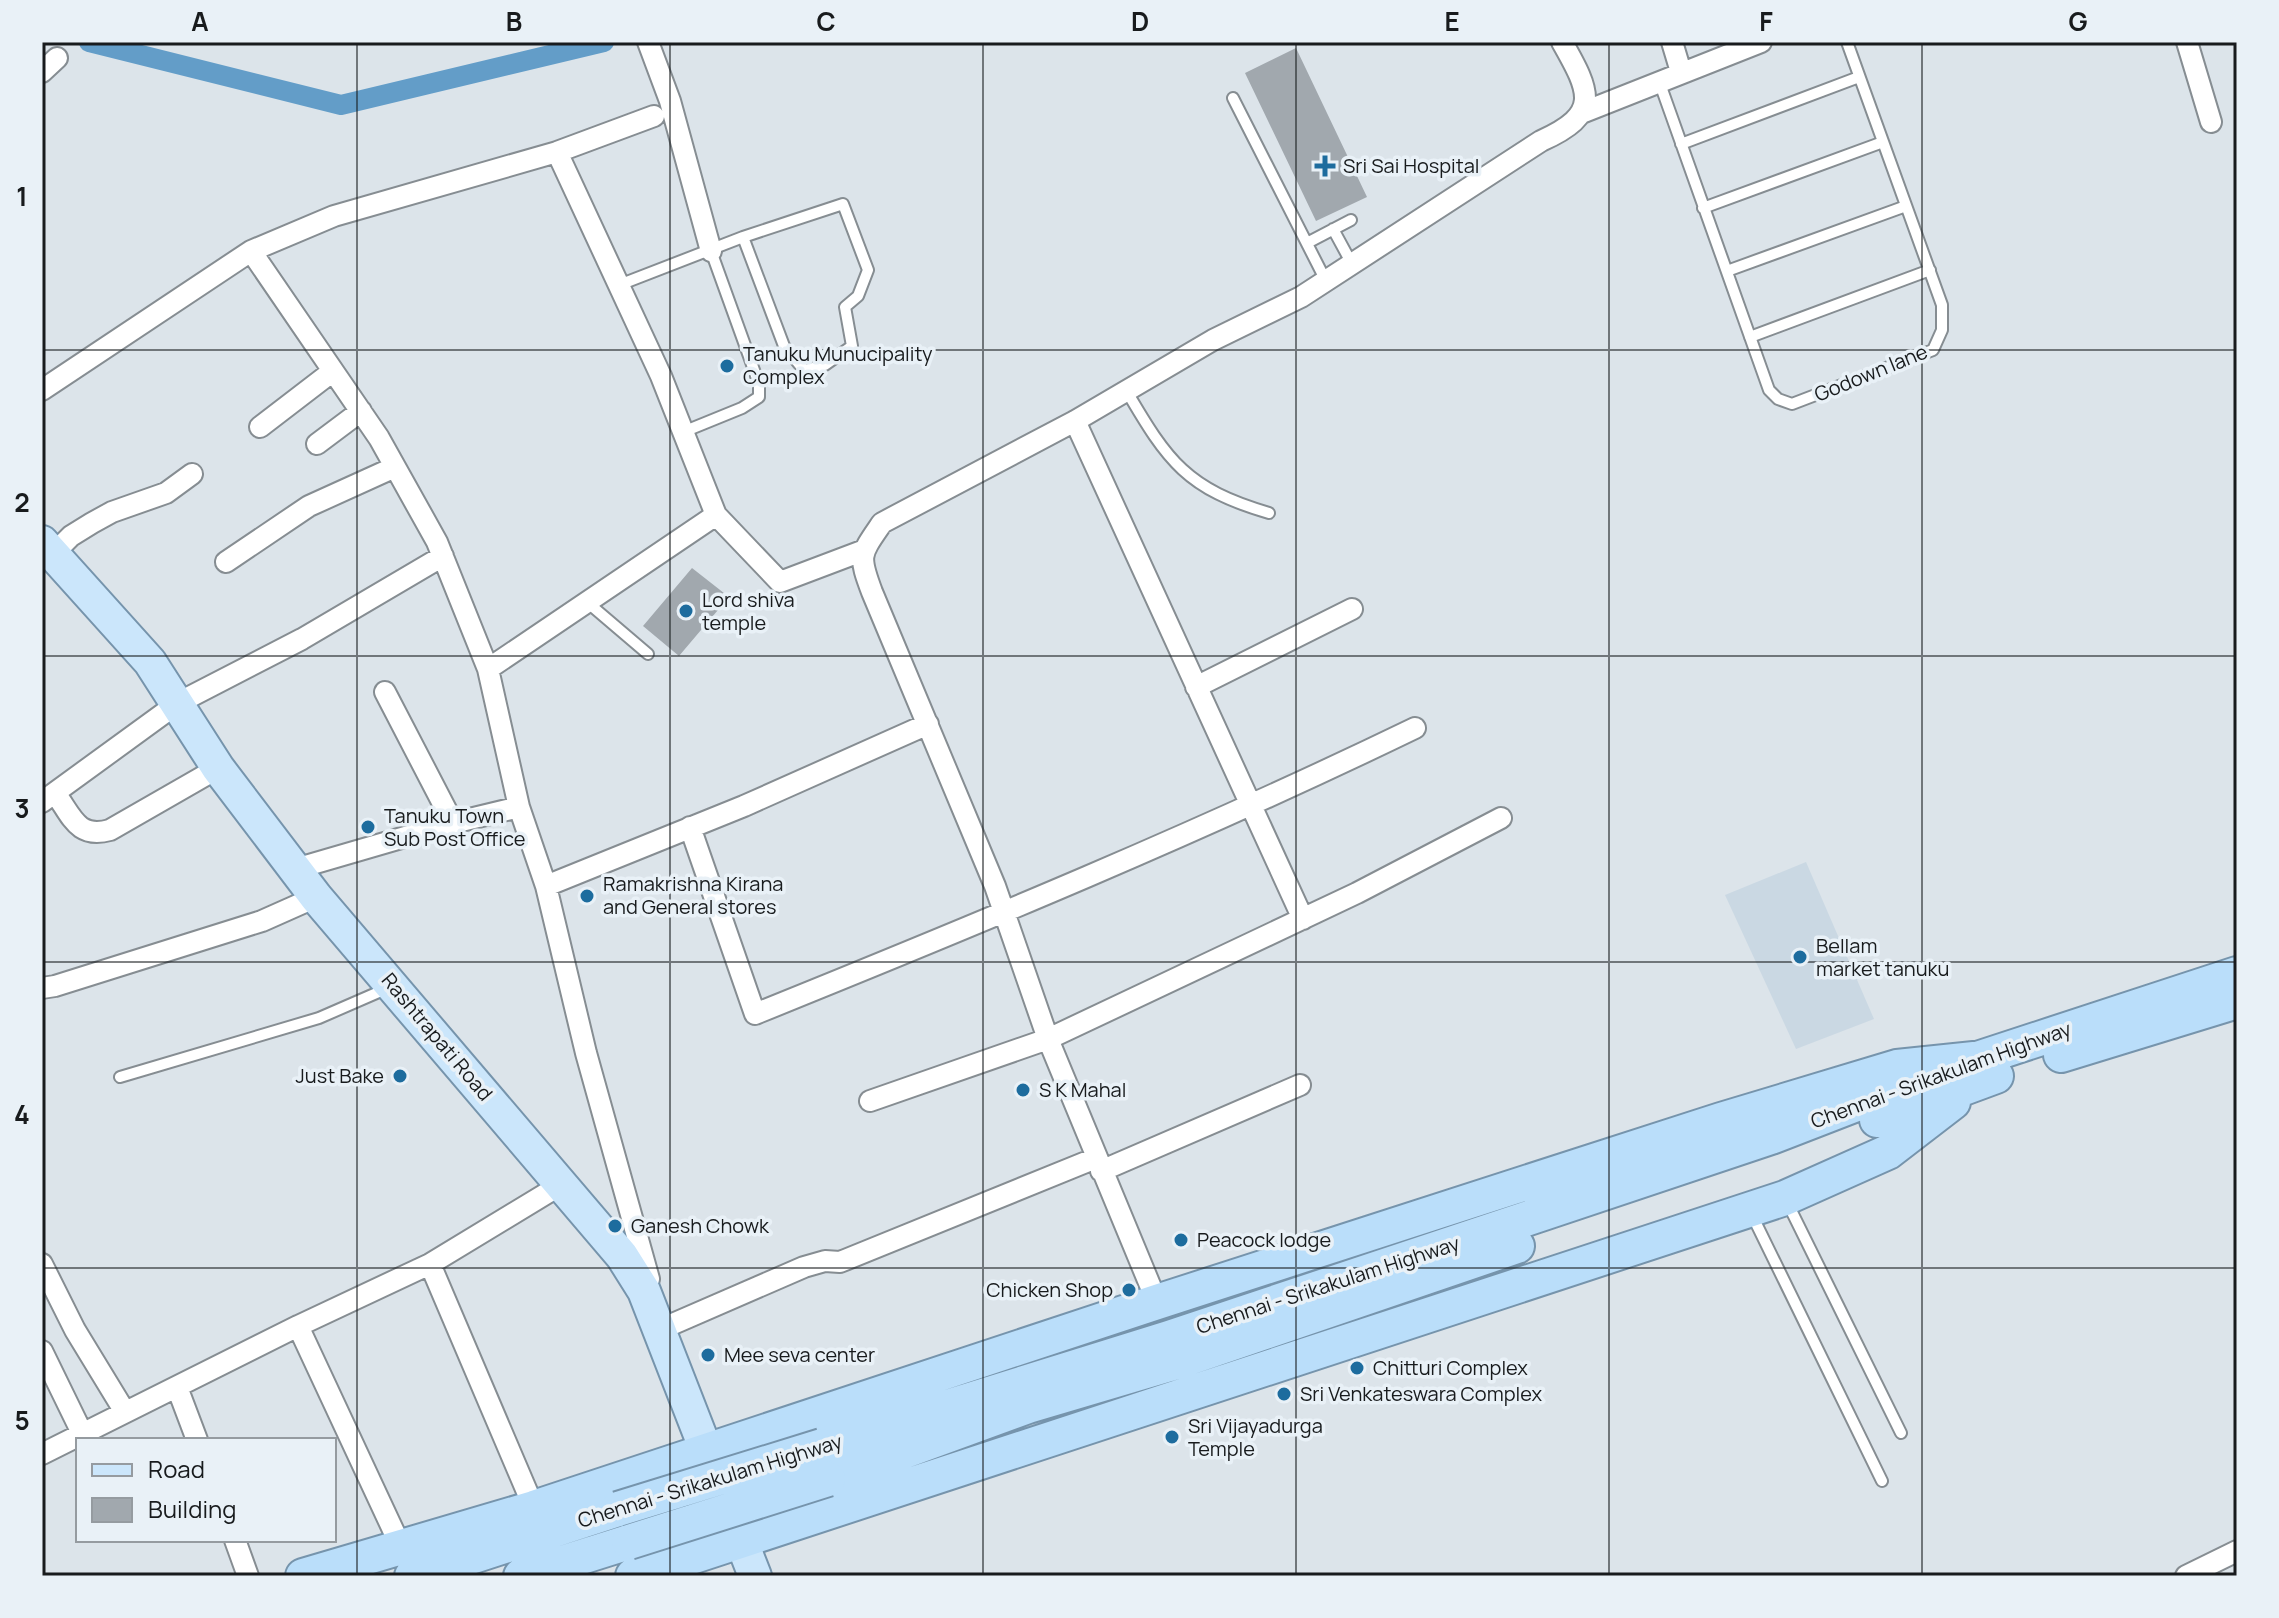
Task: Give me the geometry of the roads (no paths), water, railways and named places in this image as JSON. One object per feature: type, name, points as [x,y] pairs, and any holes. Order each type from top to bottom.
[{"type":"highway","name":"Chennai - Srikakulam Highway","points":[[406,1561],[825,1463],[1169,1338],[1978,1070],[2237,974]]},
{"type":"highway","points":[[303,1576],[406,1561],[534,1508],[1157,1302],[1721,1120],[1897,1067],[1978,1070],[2237,1001]]},
{"type":"highway","points":[[633,1576],[1785,1198],[1888,1152],[1978,1070]]},
{"type":"highway","points":[[521,1576],[629,1542],[825,1463]]},
{"type":"main road","name":"Rashtrapati Road","points":[[48,548],[150,662],[218,768],[316,897],[622,1256],[644,1291],[755,1576]]},
{"type":"street","points":[[648,42],[670,101],[711,251]]},
{"type":"street","points":[[1562,42],[1587,95],[1584,112]]},
{"type":"street","points":[[1672,42],[1681,72]]},
{"type":"street","points":[[557,152],[661,376],[716,515],[780,582],[862,551],[882,523],[1075,421],[1213,340],[1301,297],[1541,141],[1563,131],[1584,112],[1761,42]]},
{"type":"street","points":[[2187,42],[2211,122]]},
{"type":"street","points":[[42,390],[251,251],[334,216],[557,152],[654,116]]},
{"type":"street","points":[[251,251],[361,411],[395,467],[443,556],[488,669],[519,807],[546,886],[586,1053],[649,1279],[644,1291]]},
{"type":"street","points":[[260,427],[333,371]]},
{"type":"street","points":[[317,444],[361,411]]},
{"type":"street","points":[[1075,421],[1303,919]]},
{"type":"street","points":[[226,562],[309,506],[395,467]]},
{"type":"street","points":[[48,548],[112,512],[166,493],[192,474]]},
{"type":"street","points":[[488,669],[716,515]]},
{"type":"street","points":[[862,551],[863,568],[872,592],[1004,914],[1048,1039],[1157,1302]]},
{"type":"street","points":[[218,768],[110,830],[93,834],[82,830],[48,797],[178,703],[302,639],[443,556]]},
{"type":"street","points":[[1196,687],[1352,609]]},
{"type":"street","points":[[385,692],[453,823]]},
{"type":"street","points":[[546,886],[744,806],[928,724]]},
{"type":"street","points":[[690,827],[755,1014],[1004,914],[1250,807],[1415,728]]},
{"type":"street","points":[[295,869],[519,807]]},
{"type":"street","points":[[870,1101],[1048,1039],[1303,919],[1501,818]]},
{"type":"street","points":[[42,988],[262,921],[316,897]]},
{"type":"street","points":[[659,1330],[804,1267],[825,1261],[840,1262],[1300,1085]]},
{"type":"street","points":[[42,1454],[430,1264],[562,1184]]},
{"type":"street","points":[[42,1264],[75,1330],[125,1412]]},
{"type":"street","points":[[430,1264],[534,1508]]},
{"type":"street","points":[[298,1326],[406,1561]]},
{"type":"street","points":[[42,1351],[82,1433]]},
{"type":"street","points":[[177,1387],[196,1438]]},
{"type":"street","points":[[236,1542],[248,1576]]},
{"type":"street","points":[[2186,1576],[2237,1551]]},
{"type":"lane","name":"Godown lane","points":[[1659,81],[1769,390],[1778,399],[1792,404],[1933,350],[1942,330],[1942,305],[1847,42]]},
{"type":"lane","points":[[1681,144],[1859,77]]},
{"type":"lane","points":[[1233,98],[1326,281]]},
{"type":"lane","points":[[1703,208],[1883,142]]},
{"type":"lane","points":[[619,285],[743,237],[843,204],[868,270],[858,296],[845,307],[852,346],[825,365],[804,370],[784,346],[743,237]]},
{"type":"lane","points":[[1727,271],[1906,206]]},
{"type":"lane","points":[[1307,243],[1351,220]]},
{"type":"lane","points":[[1333,229],[1352,264]]},
{"type":"lane","points":[[683,432],[742,408],[759,397],[759,384],[711,251]]},
{"type":"lane","points":[[1750,337],[1930,270]]},
{"type":"lane","points":[[1126,390],[1155,441],[1185,474],[1229,501],[1269,513]]},
{"type":"lane","points":[[587,602],[648,654]]},
{"type":"lane","points":[[120,1077],[319,1018],[393,986]]},
{"type":"lane","points":[[1785,1198],[1901,1433]]},
{"type":"lane","points":[[1750,1210],[1882,1481]]},
{"type":"waterway","points":[[89,42],[341,105],[604,42]]},
{"type":"place","name":"Sri Sai Hospital","points":[[1325,166]]},
{"type":"place","name":"Tanuku Munucipality Complex","points":[[727,366]]},
{"type":"place","name":"Lord shiva temple","points":[[686,611]]},
{"type":"place","name":"Tanuku Town Sub Post Office","points":[[368,827]]},
{"type":"place","name":"Ramakrishna Kirana and General stores","points":[[587,896]]},
{"type":"place","name":"Bellam market tanuku","points":[[1800,957]]},
{"type":"place","name":"Just Bake","points":[[400,1076]]},
{"type":"place","name":"S K Mahal","points":[[1023,1090]]},
{"type":"place","name":"Ganesh Chowk","points":[[615,1226]]},
{"type":"place","name":"Peacock lodge","points":[[1181,1240]]},
{"type":"place","name":"Chicken Shop","points":[[1129,1290]]},
{"type":"place","name":"Mee seva center","points":[[708,1355]]},
{"type":"place","name":"Chitturi Complex","points":[[1357,1368]]},
{"type":"place","name":"Sri Venkateswara Complex","points":[[1284,1394]]},
{"type":"place","name":"Sri Vijayadurga Temple","points":[[1172,1437]]}]
